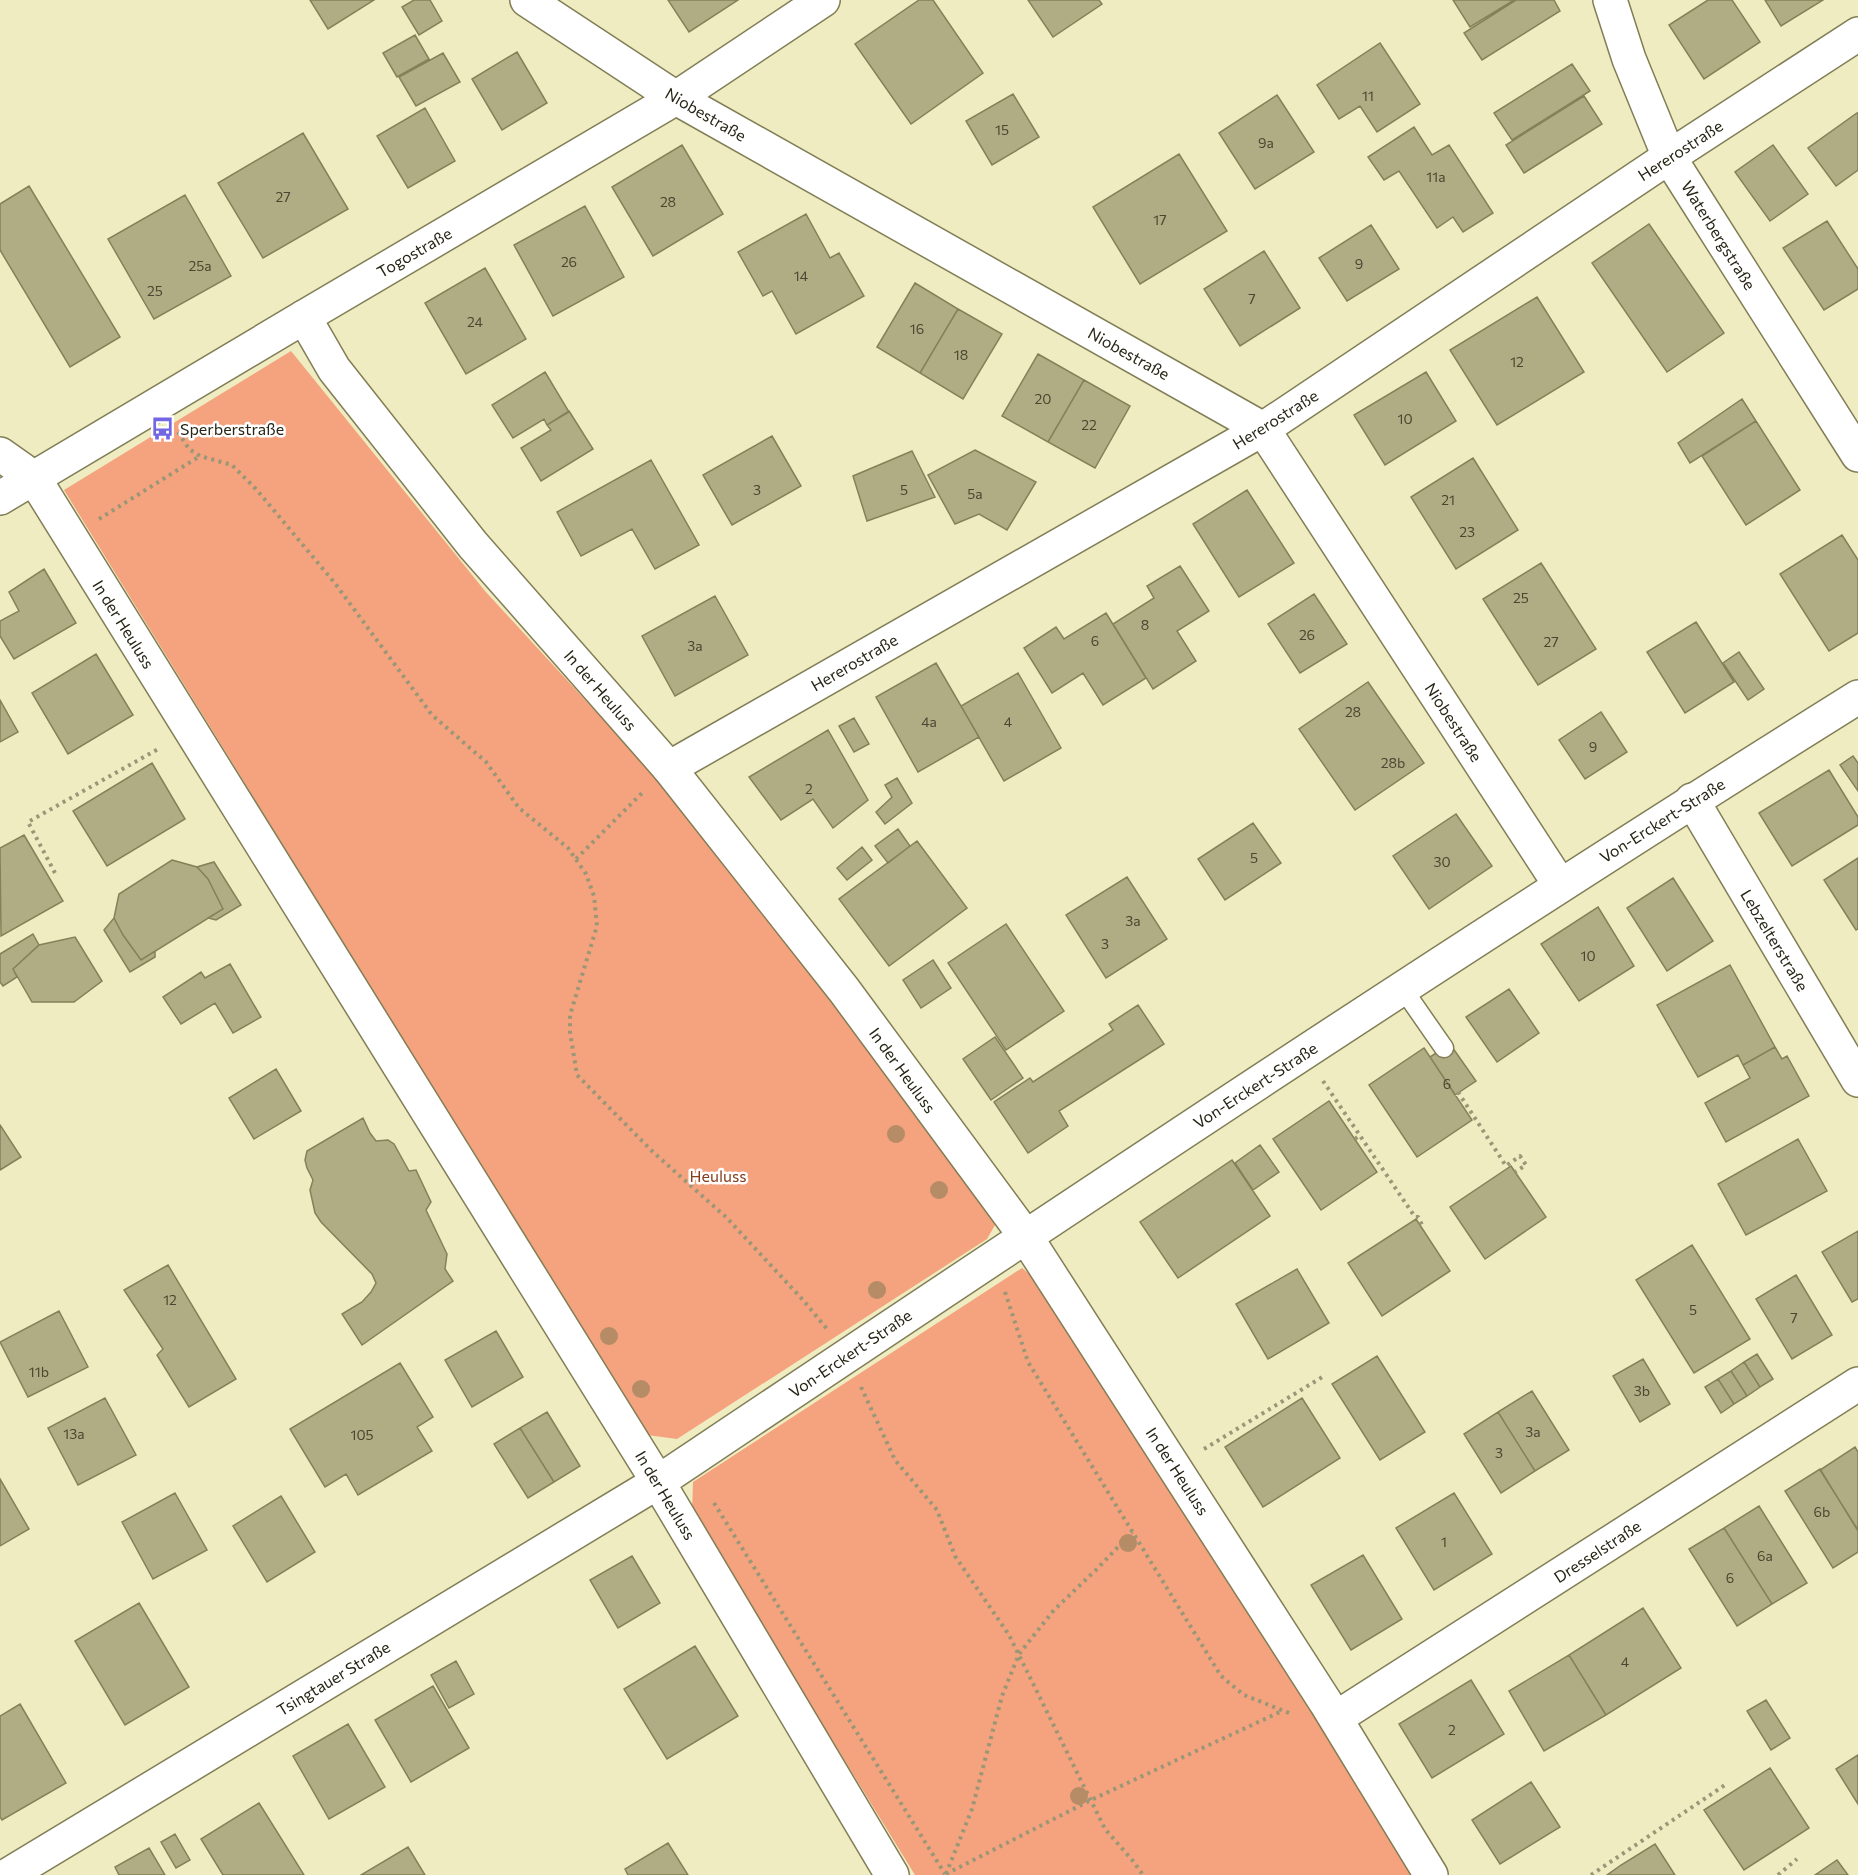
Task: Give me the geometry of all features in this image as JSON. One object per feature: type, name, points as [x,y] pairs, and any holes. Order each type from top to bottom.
[{"type":"street","name":"Niobestraße","points":[[527,0],[676,98],[1263,429],[1560,885]]},
{"type":"street","name":"Togostraße","points":[[0,498],[676,98],[823,0]]},
{"type":"street","name":"Waterbergstraße","points":[[1610,0],[1629,60],[1670,156],[1858,455]]},
{"type":"street","name":"Hererostraße","points":[[669,768],[1263,429],[1670,156],[1858,34]]},
{"type":"street","name":"In der Heuluss","points":[[304,317],[334,369],[473,545],[669,768],[844,990],[1026,1236],[1331,1710],[1431,1875]]},
{"type":"street","points":[[0,454],[34,478]]},
{"type":"street","name":"In der Heuluss","points":[[34,478],[191,730],[670,1474],[892,1875]]},
{"type":"street","name":"Von-Erckert-Straße","points":[[670,1474],[993,1257],[1560,885],[1858,697]]},
{"type":"street","name":"Lebzelterstraße","points":[[1692,800],[1858,1080]]},
{"type":"street","name":"Dresselstraße","points":[[1331,1710],[1858,1384]]},
{"type":"street","name":"Tsingtauer Straße","points":[[8,1875],[670,1474]]},
{"type":"lane","points":[[1403,988],[1444,1048]]},
{"type":"path","points":[[164,402],[179,435],[189,449],[200,456],[232,465],[256,489],[334,582],[432,715],[486,762],[519,808],[568,848],[586,874],[594,896],[597,926],[570,1015],[570,1032],[577,1075],[654,1153],[726,1217],[803,1300],[848,1354],[895,1460],[936,1510],[955,1556],[1003,1625],[1019,1654],[1105,1829],[1134,1861],[1143,1875]]},
{"type":"path","points":[[70,537],[200,456]]},
{"type":"path","points":[[55,873],[28,822],[191,730]]},
{"type":"path","points":[[576,859],[669,768]]},
{"type":"path","points":[[1304,1053],[1415,1217],[1418,1217],[1421,1226]]},
{"type":"path","points":[[1458,1092],[1506,1166],[1520,1156],[1526,1165],[1515,1172]]},
{"type":"path","points":[[1354,1139],[1360,1135]]},
{"type":"path","points":[[993,1257],[1028,1362],[1221,1676],[1244,1695],[1282,1711],[1298,1714],[1331,1710]]},
{"type":"path","points":[[1175,1467],[1324,1376]]},
{"type":"path","points":[[670,1474],[719,1509],[945,1875]]},
{"type":"path","points":[[945,1875],[972,1809],[1002,1696],[1019,1654],[1054,1610],[1132,1532]]},
{"type":"path","points":[[945,1875],[1090,1800],[1282,1711]]},
{"type":"path","points":[[1591,1875],[1728,1783]]},
{"type":"path","points":[[1778,1875],[1797,1859]]},
{"type":"green space","name":"Heuluss","points":[[291,351],[485,591],[668,790],[842,1009],[995,1225],[987,1239],[677,1439],[647,1435],[64,490]]},
{"type":"green space","points":[[1022,1268],[1037,1280],[1320,1724],[1411,1875],[915,1875],[692,1512],[693,1482]]},
{"type":"building","points":[[310,0],[374,0],[328,29]]},
{"type":"building","points":[[414,0],[430,0],[442,21],[419,35],[402,7]]},
{"type":"building","points":[[668,0],[738,0],[689,32]]},
{"type":"building","points":[[919,0],[933,0],[983,73],[911,124],[855,44]]},
{"type":"building","points":[[1028,0],[1099,0],[1102,4],[1053,37]]},
{"type":"building","points":[[1453,0],[1514,0],[1470,27]]},
{"type":"building","points":[[1516,0],[1554,0],[1560,11],[1482,60],[1464,33]]},
{"type":"building","points":[[1708,0],[1732,0],[1760,42],[1704,79],[1669,25]]},
{"type":"building","points":[[1765,0],[1823,0],[1781,26]]},
{"type":"building","points":[[415,35],[429,59],[397,77],[383,53]]},
{"type":"building","points":[[1380,43],[1420,104],[1377,132],[1360,106],[1339,119],[1317,85]]},
{"type":"building","points":[[517,52],[547,103],[502,130],[472,79]]},
{"type":"building","points":[[443,53],[460,82],[416,106],[399,77]]},
{"type":"building","points":[[1572,64],[1590,91],[1512,140],[1494,113]]},
{"type":"building","points":[[1013,94],[1039,137],[992,165],[966,121]]},
{"type":"building","points":[[1277,95],[1314,152],[1255,189],[1219,133]]},
{"type":"building","points":[[1584,96],[1602,124],[1524,173],[1506,145]]},
{"type":"building","points":[[425,108],[455,161],[408,188],[377,136]]},
{"type":"building","points":[[1857,113],[1858,170],[1836,186],[1808,148]]},
{"type":"building","points":[[1414,127],[1432,155],[1449,145],[1493,213],[1463,232],[1453,217],[1437,228],[1399,171],[1384,180],[1368,157]]},
{"type":"building","points":[[303,133],[348,209],[263,258],[218,183]]},
{"type":"building","points":[[682,145],[723,214],[653,256],[612,187]]},
{"type":"building","points":[[1773,145],[1808,194],[1770,221],[1735,172]]},
{"type":"building","points":[[1179,154],[1227,231],[1140,284],[1093,207]]},
{"type":"building","points":[[29,186],[120,337],[70,367],[0,250],[0,204]]},
{"type":"building","points":[[185,195],[231,276],[154,319],[108,239]]},
{"type":"building","points":[[585,206],[624,277],[553,316],[514,245]]},
{"type":"building","points":[[806,214],[830,258],[839,253],[864,296],[796,334],[772,291],[763,296],[738,252]]},
{"type":"building","points":[[1827,221],[1858,269],[1858,289],[1824,310],[1783,248]]},
{"type":"building","points":[[1649,224],[1724,333],[1667,372],[1592,263]]},
{"type":"building","points":[[1371,225],[1399,269],[1347,301],[1319,258]]},
{"type":"building","points":[[1264,251],[1300,308],[1240,346],[1204,289]]},
{"type":"building","points":[[485,268],[526,339],[466,374],[425,303]]},
{"type":"building","points":[[915,283],[958,309],[920,373],[877,347]]},
{"type":"building","points":[[1537,297],[1584,372],[1497,425],[1450,350]]},
{"type":"building","points":[[958,309],[1002,334],[963,399],[920,373]]},
{"type":"building","points":[[1038,354],[1084,380],[1048,442],[1002,416]]},
{"type":"building","points":[[545,372],[569,412],[547,425],[544,419],[513,438],[492,405]]},
{"type":"building","points":[[1426,372],[1456,421],[1385,465],[1354,415]]},
{"type":"building","points":[[1084,380],[1130,406],[1095,468],[1048,442]]},
{"type":"building","points":[[1742,399],[1756,421],[1690,463],[1678,443]]},
{"type":"building","points":[[569,411],[593,449],[541,481],[521,448],[551,430],[547,425]]},
{"type":"building","points":[[1756,421],[1800,490],[1746,525],[1702,456]]},
{"type":"building","points":[[772,436],[801,486],[732,525],[703,475]]},
{"type":"building","points":[[975,450],[1036,482],[1007,530],[979,514],[955,524],[928,475]]},
{"type":"building","points":[[912,451],[935,497],[867,521],[853,476]]},
{"type":"building","points":[[1473,458],[1518,530],[1456,569],[1411,497]]},
{"type":"building","points":[[651,460],[699,545],[655,569],[632,529],[581,556],[557,512]]},
{"type":"building","points":[[1247,490],[1294,563],[1239,597],[1193,524]]},
{"type":"building","points":[[1842,535],[1858,560],[1858,633],[1829,651],[1780,574]]},
{"type":"building","points":[[1541,563],[1596,649],[1538,685],[1483,599]]},
{"type":"building","points":[[1180,566],[1209,611],[1177,631],[1196,661],[1153,689],[1113,624],[1154,598],[1147,586]]},
{"type":"building","points":[[44,569],[76,623],[14,659],[0,636],[0,621],[19,611],[9,592]]},
{"type":"building","points":[[1314,594],[1347,644],[1300,673],[1268,624]]},
{"type":"building","points":[[715,596],[748,655],[675,696],[642,636]]},
{"type":"building","points":[[1106,613],[1146,678],[1103,705],[1083,673],[1052,693],[1024,648],[1056,627],[1064,639]]},
{"type":"building","points":[[1696,622],[1734,682],[1685,713],[1647,652]]},
{"type":"building","points":[[1739,652],[1764,689],[1748,700],[1723,663]]},
{"type":"building","points":[[96,654],[133,715],[68,754],[32,693]]},
{"type":"building","points":[[936,663],[979,737],[918,772],[876,697]]},
{"type":"building","points":[[1018,673],[1061,748],[1004,781],[961,706]]},
{"type":"building","points":[[1368,682],[1424,763],[1355,810],[1299,729]]},
{"type":"building","points":[[0,700],[18,732],[0,742]]},
{"type":"building","points":[[1601,712],[1627,752],[1585,779],[1559,740]]},
{"type":"building","points":[[854,718],[869,744],[854,752],[839,726]]},
{"type":"building","points":[[828,730],[868,800],[833,828],[813,799],[781,820],[749,777]]},
{"type":"building","points":[[1853,756],[1858,763],[1858,791],[1840,765]]},
{"type":"building","points":[[152,763],[185,819],[107,866],[73,811]]},
{"type":"building","points":[[1829,770],[1858,817],[1858,825],[1792,866],[1759,813]]},
{"type":"building","points":[[897,778],[912,803],[885,824],[876,812],[892,797],[885,785]]},
{"type":"building","points":[[1456,814],[1492,866],[1429,909],[1393,856]]},
{"type":"building","points":[[1253,823],[1281,863],[1225,900],[1198,859]]},
{"type":"building","points":[[898,829],[910,846],[888,863],[875,846]]},
{"type":"building","points":[[24,835],[63,901],[1,936],[0,848]]},
{"type":"building","points":[[917,841],[967,908],[889,966],[839,899]]},
{"type":"building","points":[[862,847],[872,860],[847,880],[837,868]]},
{"type":"building","points":[[1858,858],[1858,929],[1856,930],[1824,880]]},
{"type":"building","points":[[172,860],[197,867],[208,879],[223,909],[141,960],[114,918],[119,894]]},
{"type":"building","points":[[214,862],[241,905],[216,920],[208,918],[223,909],[208,879],[197,867]]},
{"type":"building","points":[[1127,877],[1167,939],[1106,978],[1066,915]]},
{"type":"building","points":[[1673,878],[1713,941],[1667,971],[1627,908]]},
{"type":"building","points":[[1598,907],[1634,966],[1579,1001],[1541,944]]},
{"type":"building","points":[[114,918],[141,960],[155,951],[155,957],[130,972],[104,930]]},
{"type":"building","points":[[1006,924],[1064,1011],[1006,1050],[948,963]]},
{"type":"building","points":[[33,934],[39,945],[13,969],[17,977],[3,986],[0,982],[0,954]]},
{"type":"building","points":[[75,937],[102,981],[74,1002],[32,1002],[13,969],[39,945]]},
{"type":"building","points":[[933,960],[951,988],[921,1008],[903,980]]},
{"type":"building","points":[[230,964],[261,1017],[233,1033],[215,1003],[181,1024],[163,997],[201,972],[205,978]]},
{"type":"building","points":[[1730,965],[1775,1047],[1743,1065],[1738,1055],[1698,1077],[1657,1005]]},
{"type":"building","points":[[1509,989],[1539,1033],[1497,1062],[1466,1017]]},
{"type":"building","points":[[1138,1005],[1164,1044],[1059,1111],[1068,1126],[1028,1153],[994,1102],[1030,1078],[1033,1082],[1113,1030],[1109,1024]]},
{"type":"building","points":[[995,1037],[1023,1078],[991,1100],[963,1059]]},
{"type":"building","points":[[1450,1044],[1476,1081],[1455,1095],[1430,1057]]},
{"type":"building","points":[[1775,1047],[1782,1059],[1787,1056],[1809,1096],[1726,1142],[1705,1103],[1750,1078],[1743,1065]]},
{"type":"building","points":[[1424,1048],[1472,1120],[1417,1157],[1369,1085]]},
{"type":"building","points":[[276,1069],[301,1111],[254,1139],[229,1098]]},
{"type":"building","points":[[1329,1101],[1377,1172],[1321,1210],[1273,1139]]},
{"type":"building","points":[[363,1118],[376,1141],[388,1140],[394,1144],[409,1171],[416,1170],[431,1202],[426,1210],[447,1254],[445,1269],[453,1281],[362,1345],[342,1314],[362,1302],[376,1283],[372,1274],[315,1213],[310,1190],[313,1180],[305,1160],[307,1151]]},
{"type":"building","points":[[0,1125],[21,1157],[0,1170]]},
{"type":"building","points":[[1798,1139],[1827,1191],[1746,1235],[1718,1184]]},
{"type":"building","points":[[1260,1145],[1279,1172],[1253,1190],[1235,1163]]},
{"type":"building","points":[[1232,1160],[1270,1216],[1178,1278],[1140,1222]]},
{"type":"building","points":[[1511,1166],[1546,1217],[1485,1259],[1450,1207]]},
{"type":"building","points":[[1416,1219],[1450,1271],[1382,1316],[1348,1263]]},
{"type":"building","points":[[1858,1231],[1858,1299],[1852,1302],[1822,1252]]},
{"type":"building","points":[[1692,1245],[1750,1339],[1694,1373],[1636,1280]]},
{"type":"building","points":[[168,1265],[236,1379],[189,1407],[157,1355],[163,1349],[124,1290]]},
{"type":"building","points":[[1297,1269],[1329,1323],[1268,1359],[1236,1304]]},
{"type":"building","points":[[1796,1275],[1832,1335],[1792,1359],[1756,1299]]},
{"type":"building","points":[[59,1311],[88,1367],[28,1397],[0,1342]]},
{"type":"building","points":[[496,1331],[523,1377],[472,1407],[445,1360]]},
{"type":"building","points":[[1757,1354],[1773,1379],[1760,1387],[1744,1362]]},
{"type":"building","points":[[1377,1356],[1425,1432],[1380,1460],[1332,1384]]},
{"type":"building","points":[[1643,1359],[1670,1404],[1640,1422],[1613,1376]]},
{"type":"building","points":[[1744,1362],[1760,1387],[1747,1396],[1731,1371]]},
{"type":"building","points":[[400,1363],[433,1417],[417,1427],[432,1451],[358,1495],[346,1474],[325,1487],[290,1429]]},
{"type":"building","points":[[1731,1371],[1747,1396],[1734,1404],[1718,1379]]},
{"type":"building","points":[[1718,1379],[1734,1404],[1721,1413],[1705,1387]]},
{"type":"building","points":[[1532,1391],[1569,1450],[1535,1471],[1498,1412]]},
{"type":"building","points":[[105,1398],[136,1455],[78,1485],[48,1428]]},
{"type":"building","points":[[1302,1398],[1340,1458],[1263,1507],[1225,1447]]},
{"type":"building","points":[[547,1412],[580,1466],[554,1482],[520,1428]]},
{"type":"building","points":[[1498,1412],[1535,1471],[1501,1493],[1464,1434]]},
{"type":"building","points":[[520,1428],[554,1482],[528,1498],[494,1444]]},
{"type":"building","points":[[1855,1447],[1858,1452],[1858,1530],[1820,1470]]},
{"type":"building","points":[[1820,1469],[1858,1531],[1858,1552],[1833,1568],[1785,1491]]},
{"type":"building","points":[[0,1479],[29,1529],[0,1546]]},
{"type":"building","points":[[175,1493],[207,1550],[153,1579],[122,1522]]},
{"type":"building","points":[[1454,1493],[1492,1554],[1434,1590],[1396,1528]]},
{"type":"building","points":[[281,1496],[315,1552],[267,1582],[233,1526]]},
{"type":"building","points":[[1759,1506],[1807,1583],[1772,1604],[1724,1528]]},
{"type":"building","points":[[1724,1528],[1772,1604],[1737,1626],[1689,1549]]},
{"type":"building","points":[[1363,1555],[1402,1619],[1351,1650],[1311,1585]]},
{"type":"building","points":[[632,1556],[660,1603],[618,1628],[590,1580]]},
{"type":"building","points":[[139,1603],[189,1687],[125,1725],[75,1641]]},
{"type":"building","points":[[1643,1608],[1681,1668],[1606,1715],[1569,1655]]},
{"type":"building","points":[[695,1646],[738,1716],[667,1759],[624,1689]]},
{"type":"building","points":[[1569,1655],[1606,1715],[1544,1751],[1509,1691]]},
{"type":"building","points":[[456,1661],[474,1694],[449,1708],[431,1675]]},
{"type":"building","points":[[1471,1680],[1504,1734],[1432,1778],[1399,1724]]},
{"type":"building","points":[[433,1686],[469,1748],[411,1782],[375,1720]]},
{"type":"building","points":[[1766,1700],[1790,1738],[1771,1750],[1747,1711]]},
{"type":"building","points":[[20,1704],[66,1783],[2,1820],[0,1817],[0,1716]]},
{"type":"building","points":[[348,1724],[385,1787],[329,1819],[293,1756]]},
{"type":"building","points":[[1858,1755],[1858,1804],[1836,1769]]},
{"type":"building","points":[[1770,1768],[1809,1828],[1744,1870],[1704,1810]]},
{"type":"building","points":[[1531,1782],[1560,1827],[1500,1864],[1472,1820]]},
{"type":"building","points":[[259,1803],[304,1875],[223,1875],[201,1839]]},
{"type":"building","points":[[175,1834],[190,1860],[176,1868],[161,1842]]},
{"type":"building","points":[[668,1843],[688,1875],[628,1875],[625,1869]]},
{"type":"building","points":[[1655,1844],[1675,1875],[1607,1875],[1621,1865]]},
{"type":"building","points":[[408,1847],[425,1875],[361,1875]]},
{"type":"building","points":[[149,1848],[165,1875],[119,1875],[115,1867]]},
{"type":"building","points":[[1837,1860],[1848,1875],[1815,1875]]},
{"type":"place","name":"Sperberstraße","points":[[162,428]]}]
